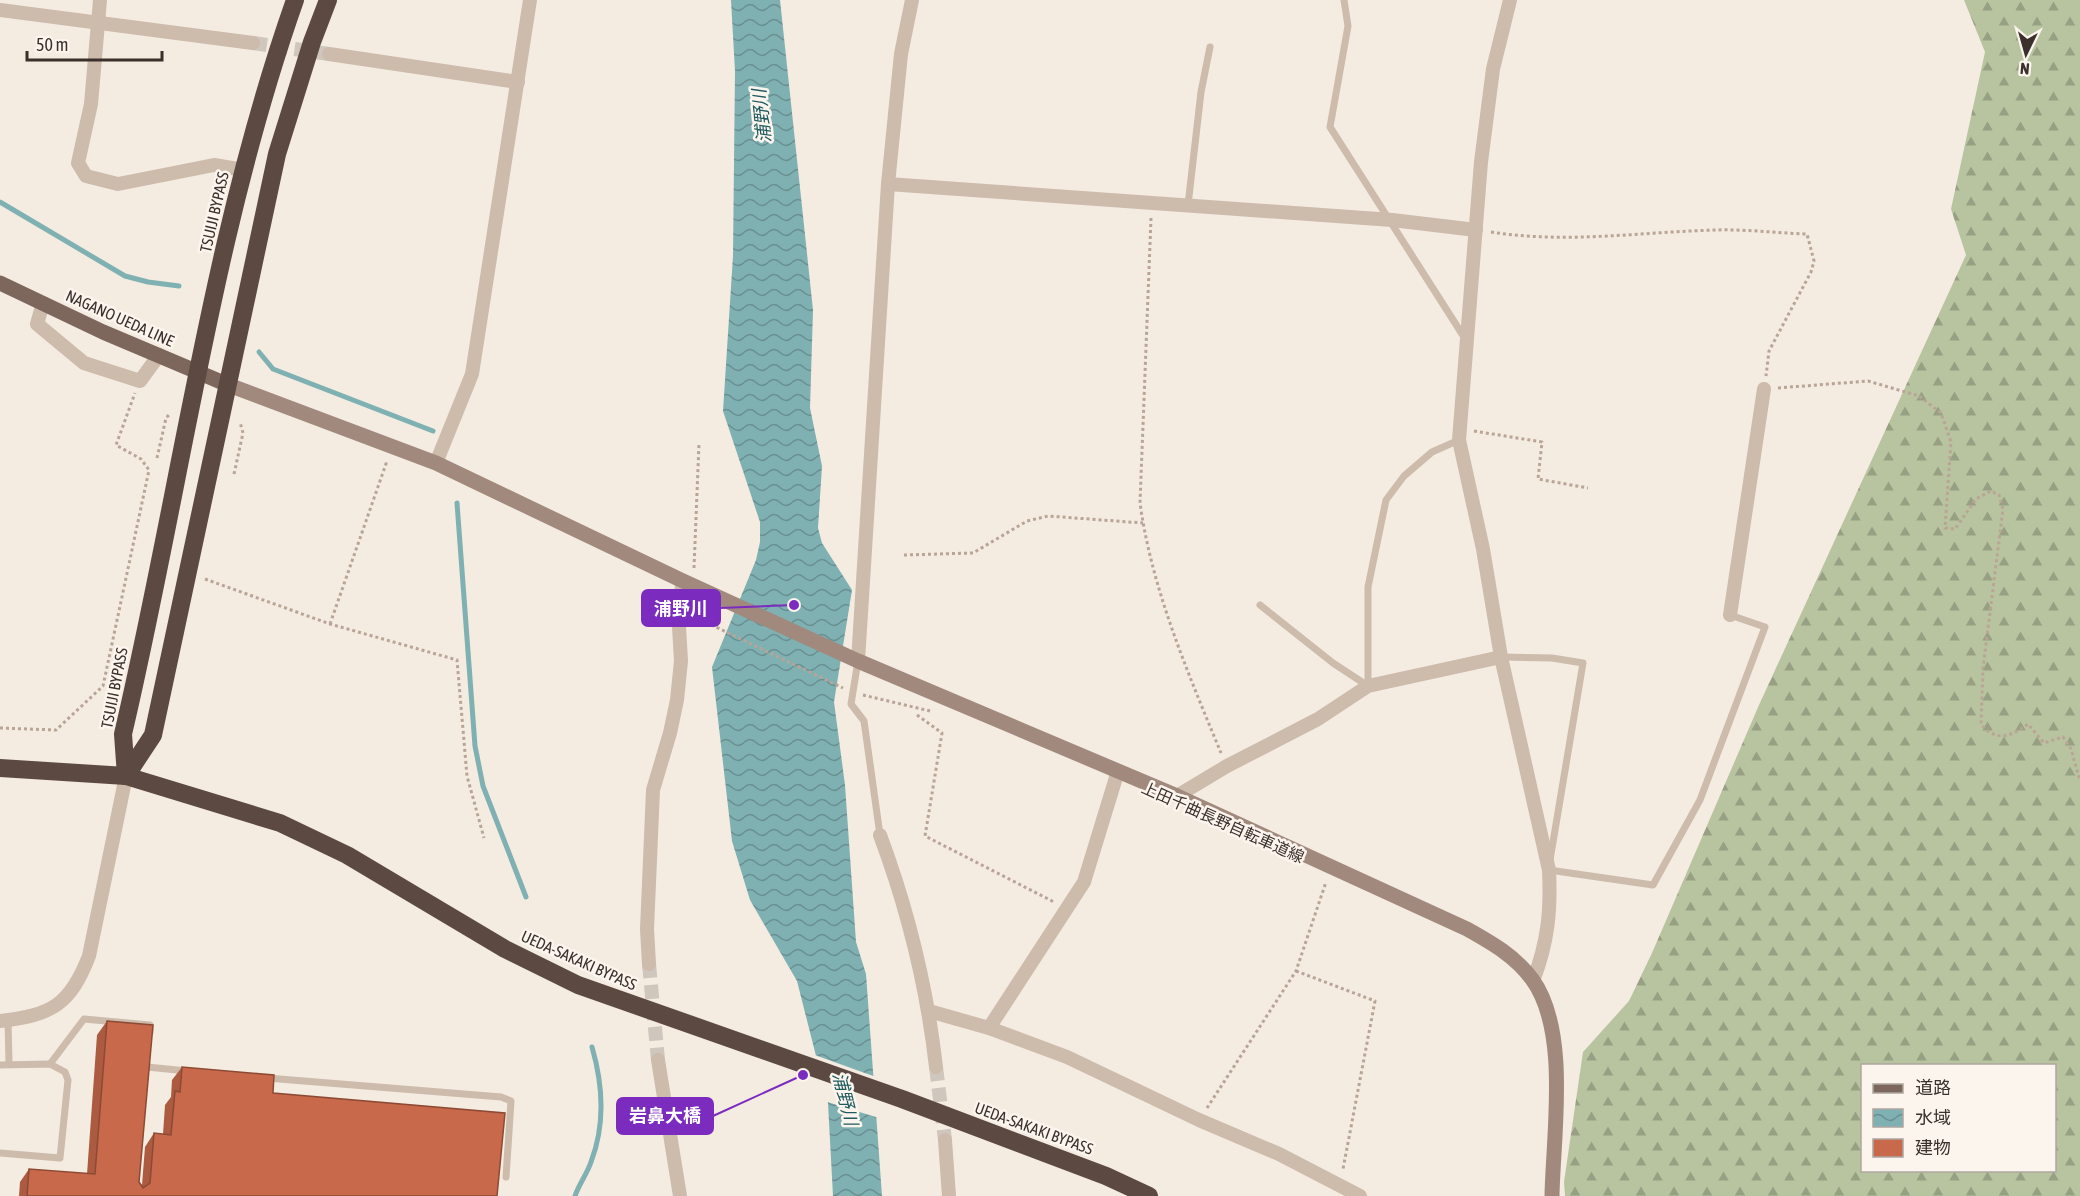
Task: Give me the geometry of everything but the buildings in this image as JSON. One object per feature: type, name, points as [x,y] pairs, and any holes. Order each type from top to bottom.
[{"type":"highway","name":"TSUIJI BYPASS","points":[[126,776],[123,734],[199,372],[244,170],[295,0]]},
{"type":"highway","points":[[126,776],[153,735],[226,384],[277,154],[312,42],[328,0]]},
{"type":"highway","name":"UEDA-SAKAKI BYPASS","points":[[0,768],[126,776],[252,813],[312,837],[543,969],[697,1028],[902,1099],[1106,1176],[1149,1196]]},
{"type":"main road","name":"NAGANO UEDA LINE","points":[[0,283],[226,384]]},
{"type":"street","points":[[99,0],[91,104],[78,163],[86,176],[118,183],[214,165],[244,170]]},
{"type":"street","points":[[436,463],[472,374],[530,0]]},
{"type":"street","points":[[853,658],[888,184],[900,54],[912,0]]},
{"type":"street","points":[[1510,0],[1493,69],[1481,162],[1460,434],[1483,549],[1501,657],[1549,870],[1550,900],[1546,947],[1533,981]]},
{"type":"street","points":[[0,10],[254,43]]},
{"type":"street","points":[[329,54],[518,82]]},
{"type":"street","points":[[888,184],[1392,220],[1476,230]]},
{"type":"street","points":[[43,303],[37,324],[61,347],[84,363],[141,381],[159,355]]},
{"type":"street","points":[[226,384],[436,463],[687,583],[853,658],[1177,796],[1327,875],[1467,929],[1503,949],[1533,981],[1546,1008],[1557,1076],[1552,1196]]},
{"type":"street","points":[[1730,615],[1764,389]]},
{"type":"street","points":[[649,964],[647,929],[652,790],[670,733],[677,700],[681,661],[678,609],[687,583]]},
{"type":"street","points":[[1177,796],[1227,766],[1318,719],[1368,686],[1501,657]]},
{"type":"street","points":[[989,1028],[1084,882],[1118,771]]},
{"type":"street","points":[[4,1021],[39,1014],[68,998],[83,972],[93,939],[126,776]]},
{"type":"street","points":[[880,835],[897,884],[929,1011],[936,1067]]},
{"type":"street","points":[[929,1011],[989,1028],[1067,1057],[1199,1120],[1279,1154],[1360,1196]]},
{"type":"street","points":[[658,1060],[680,1196]]},
{"type":"street","points":[[945,1140],[949,1196]]},
{"type":"lane","points":[[1344,0],[1348,26],[1330,127],[1392,220],[1468,343]]},
{"type":"lane","points":[[1187,207],[1201,92],[1210,47]]},
{"type":"lane","points":[[1368,686],[1368,587],[1386,500],[1404,476],[1432,452],[1460,434]]},
{"type":"lane","points":[[1260,605],[1333,663],[1368,686]]},
{"type":"lane","points":[[1501,657],[1552,658],[1583,663],[1549,870],[1653,885],[1700,800],[1765,627],[1730,615]]},
{"type":"lane","points":[[853,658],[848,690],[851,704],[864,721],[880,835]]},
{"type":"lane","points":[[50,1064],[84,1019],[150,1025],[149,1046]]},
{"type":"lane","points":[[4,1021],[9,1063]]},
{"type":"lane","points":[[146,1079],[148,1057]]},
{"type":"lane","points":[[0,1065],[9,1063],[50,1064],[65,1072],[68,1080],[60,1158],[0,1153]]},
{"type":"lane","points":[[147,1067],[193,1071]]},
{"type":"lane","points":[[262,1077],[501,1097],[511,1101],[506,1177]]},
{"type":"path","points":[[1151,203],[1140,503],[1152,566],[1227,766]]},
{"type":"path","points":[[1476,230],[1521,237],[1606,237],[1717,230],[1807,234],[1814,261],[1811,272],[1769,351],[1764,389],[1868,381],[1919,396],[1941,413],[1951,442],[1945,528],[1955,529],[1976,499],[1991,491],[1999,495],[2003,509],[1983,668],[1981,724],[1986,730],[1999,735],[2012,736],[2028,724],[2044,743],[2063,737],[2071,749],[2080,781]]},
{"type":"path","points":[[141,381],[116,445],[141,459],[149,470],[156,471]]},
{"type":"path","points":[[158,458],[166,418]]},
{"type":"path","points":[[234,474],[243,433],[240,422]]},
{"type":"path","points":[[1460,434],[1542,442],[1538,479],[1588,488]]},
{"type":"path","points":[[687,583],[699,443]]},
{"type":"path","points":[[330,624],[392,446]]},
{"type":"path","points":[[0,728],[56,729],[103,686],[149,470]]},
{"type":"path","points":[[904,555],[974,553],[1027,521],[1048,516],[1143,523]]},
{"type":"path","points":[[187,573],[330,624],[457,660],[467,776],[484,838]]},
{"type":"path","points":[[702,620],[848,690],[939,713]]},
{"type":"path","points":[[917,715],[942,733],[925,836],[1067,909]]},
{"type":"path","points":[[1199,1120],[1296,971],[1327,875]]},
{"type":"path","points":[[1296,971],[1375,1001],[1340,1185]]},
{"type":"green space","points":[[1964,0],[2080,0],[2080,1196],[1565,1196],[1564,1182],[1583,1052],[1629,1001],[1759,705],[1966,255],[1951,209],[1985,52]]},
{"type":"water","name":"浦野川","points":[[731,0],[780,0],[813,310],[810,408],[822,466],[818,528],[822,543],[852,590],[834,702],[845,785],[856,942],[866,974],[882,1196],[833,1196],[828,1103],[797,981],[750,900],[732,841],[712,667],[756,560],[760,542],[760,522],[723,411],[733,256],[735,71]]},
{"type":"pier","points":[[812,1054],[876,1077],[879,1118],[824,1101]]},
{"type":"waterway","points":[[0,202],[125,276],[179,286]]},
{"type":"waterway","points":[[259,352],[273,369],[433,431]]},
{"type":"waterway","points":[[457,503],[475,746],[483,786],[526,897]]},
{"type":"waterway","points":[[575,1196],[591,1162],[601,1118],[599,1076],[592,1047]]},
{"type":"tunnel","points":[[253,43],[329,54]]},
{"type":"tunnel","points":[[649,964],[658,1060]]},
{"type":"tunnel","points":[[936,1067],[945,1140]]},
{"type":"place","name":"浦野川","points":[[794,605]]},
{"type":"place","name":"岩鼻大橋","points":[[803,1075]]}]
